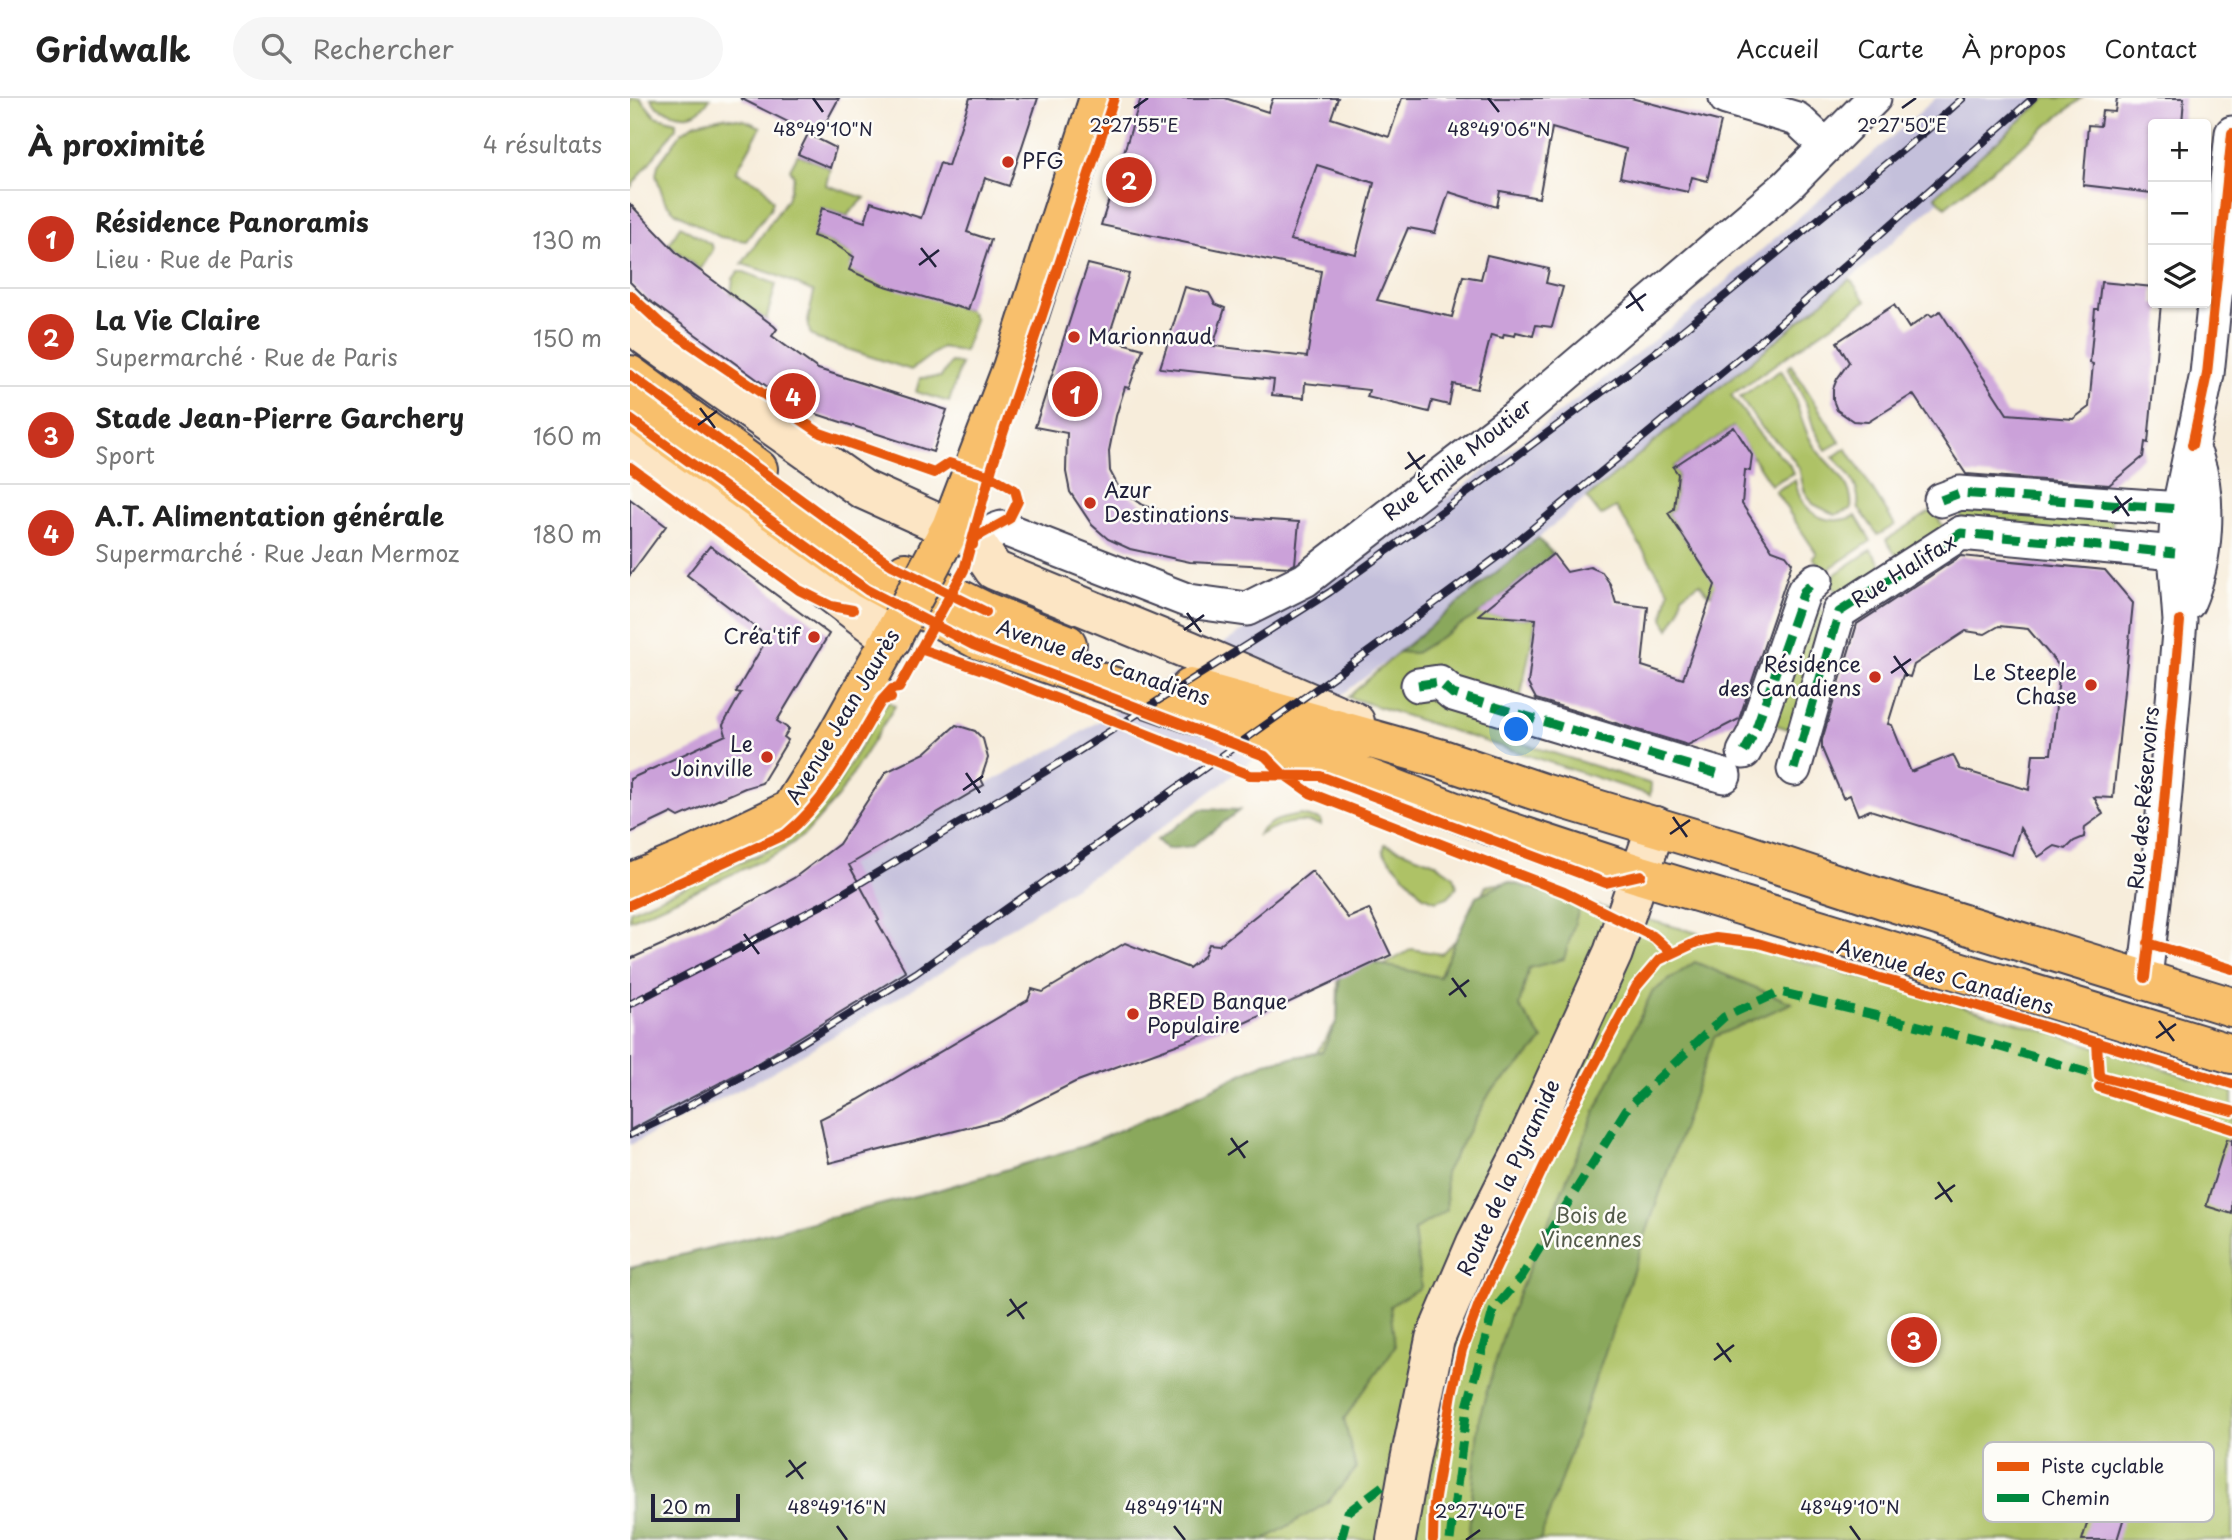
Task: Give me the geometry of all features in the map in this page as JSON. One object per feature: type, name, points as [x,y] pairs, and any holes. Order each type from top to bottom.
[{"type":"main road","name":"Avenue Jean Jaurès","points":[[630,883],[790,810],[836,737],[897,629],[954,538],[1099,98]]},
{"type":"main road","name":"Avenue des Canadiens","points":[[630,375],[875,554],[986,612],[1167,681],[1442,759],[1543,793],[2232,1007]]},
{"type":"main road","name":"Avenue des Canadiens","points":[[630,409],[860,575],[977,639],[1292,749],[1489,825],[1641,875],[2232,1054]]},
{"type":"street","points":[[1726,98],[1797,119],[1825,145]]},
{"type":"street","name":"Rue Émile Moutier","points":[[954,538],[984,540],[1002,528],[1189,601],[1247,610],[1306,580],[1516,417],[1787,186],[1874,98]]},
{"type":"street","name":"Rue des Réservoirs","points":[[2145,978],[2160,849],[2180,621],[2175,553],[2179,509],[2207,374],[2232,133]]},
{"type":"street","points":[[630,321],[646,336],[862,489],[954,538],[994,570],[1442,759]]},
{"type":"street","points":[[630,443],[897,629]]},
{"type":"street","name":"Rue des Réservoirs","points":[[2180,621],[2194,588],[2204,526],[2204,480],[2192,445]]},
{"type":"street","name":"Rue Halifax","points":[[1941,500],[1961,493],[2179,509]]},
{"type":"street","name":"Rue Halifax","points":[[1794,769],[1839,612],[1961,533],[2175,553]]},
{"type":"street","points":[[1418,685],[1439,682],[1453,694],[1495,707],[1734,764],[1754,734],[1804,591],[1816,580]]},
{"type":"street","name":"Route de la Pyramide","points":[[1396,1540],[1435,1339],[1476,1243],[1523,1150],[1613,953],[1656,826]]},
{"type":"shaded area","points":[[1936,98],[2055,98],[1863,268],[1413,642],[1122,857],[935,976],[762,1078],[630,1145],[630,988],[984,785],[1059,746],[1232,638],[1468,483],[1689,313]]},
{"type":"green space","points":[[640,98],[655,116],[676,122],[676,128],[630,188],[630,99]]},
{"type":"green space","points":[[651,98],[710,98],[698,111],[680,115],[657,107]]},
{"type":"green space","points":[[2046,98],[2082,98],[1945,207],[1935,196]]},
{"type":"green space","points":[[723,117],[744,120],[761,127],[736,172],[762,185],[773,201],[746,241],[720,237],[676,213],[665,202],[656,175],[658,165],[682,132],[696,123]]},
{"type":"green space","points":[[798,154],[830,168],[826,185],[865,198],[848,214],[848,222],[845,215],[822,208],[814,237],[850,252],[854,256],[851,265],[855,273],[968,309],[975,320],[964,352],[942,347],[911,370],[817,339],[810,333],[808,320],[814,292],[774,274],[742,264],[787,199],[794,176],[790,169]]},
{"type":"green space","points":[[680,226],[712,245],[713,250],[700,270],[669,244]]},
{"type":"green space","points":[[738,272],[776,284],[766,320],[731,294],[733,279]]},
{"type":"green space","points":[[1850,279],[1866,301],[1731,395],[1760,435],[1789,464],[1793,473],[1771,485],[1733,427],[1673,467],[1678,474],[1674,509],[1668,513],[1719,589],[1714,588],[1712,595],[1707,593],[1700,583],[1682,595],[1679,612],[1669,629],[1663,619],[1669,591],[1616,507],[1601,516],[1587,498]]},
{"type":"green space","points":[[951,362],[961,364],[949,402],[916,392],[920,378],[941,377]]},
{"type":"green space","points":[[1791,365],[1840,442],[1826,450],[1814,429],[1806,403],[1788,367]]},
{"type":"green space","points":[[1781,370],[1816,450],[1848,489],[1851,509],[1835,515],[1813,504],[1804,490],[1799,468],[1787,451],[1760,426],[1740,397]]},
{"type":"green space","points":[[1846,448],[1895,525],[1878,535],[1858,507],[1852,479],[1833,457]]},
{"type":"green space","points":[[1795,480],[1798,492],[1808,509],[1824,519],[1856,516],[1871,541],[1824,572],[1813,557],[1817,554],[1775,491]]},
{"type":"green space","points":[[1962,503],[2113,516],[2111,538],[1960,525]]},
{"type":"green space","points":[[1933,510],[1945,530],[1898,559],[1886,540]]},
{"type":"green space","points":[[1538,538],[1553,554],[1483,611],[1415,653],[1399,652]]},
{"type":"green space","points":[[1871,550],[1884,569],[1841,598],[1828,579]]},
{"type":"green space","points":[[1808,606],[1832,614],[1794,731],[1770,723]]},
{"type":"green space","points":[[1483,611],[1486,615],[1536,619],[1512,740],[1651,784],[1650,795],[1348,697],[1399,652],[1415,653]]},
{"type":"green space","points":[[888,701],[895,706],[838,797],[805,834],[777,854],[630,920],[630,911],[778,846],[800,831],[828,800]]},
{"type":"green space","points":[[1201,809],[1240,810],[1192,846],[1167,849],[1157,840]]},
{"type":"green space","points":[[1301,815],[1321,820],[1321,825],[1288,823],[1257,836],[1271,823]]},
{"type":"green space","points":[[1385,844],[1435,863],[1454,876],[1457,887],[1448,897],[1436,901],[1423,896],[1383,852]]},
{"type":"green space","name":"Bois de Vincennes","points":[[1508,882],[1963,1006],[2232,1092],[2232,1540],[630,1540],[630,1268],[935,1191],[1084,1146],[1265,1063],[1316,1053],[1337,1021],[1341,956],[1384,965],[1412,949],[1441,954],[1458,938],[1486,886]]},
{"type":"green space","points":[[1508,882],[1581,902],[1564,959],[1529,968],[1519,1006],[1543,1040],[1491,1091],[1445,1173],[1447,1210],[1414,1230],[1421,1287],[1390,1306],[1395,1347],[1344,1419],[1356,1469],[1327,1503],[1264,1540],[630,1540],[630,1268],[935,1191],[1084,1146],[1265,1063],[1322,1052],[1337,1021],[1341,956],[1439,977],[1476,896]]},
{"type":"green space","points":[[1695,962],[1792,1003],[1714,1037],[1540,1540],[1468,1540],[1479,1418],[1509,1316],[1595,1112],[1652,992]]},
{"type":"building","points":[[740,98],[839,98],[818,137]]},
{"type":"building","points":[[970,98],[1038,98],[1009,186],[985,178],[967,232],[991,240],[968,310],[882,285],[849,270],[854,257],[833,243],[813,236],[822,208],[865,222],[871,202],[921,218],[940,163],[948,166]]},
{"type":"building","points":[[1141,98],[1225,98],[1268,112],[1273,98],[1338,98],[1331,118],[1389,137],[1402,98],[1631,98],[1721,122],[1707,181],[1692,177],[1688,192],[1620,177],[1626,149],[1552,128],[1539,198],[1500,191],[1497,207],[1449,192],[1435,233],[1408,228],[1377,300],[1452,317],[1463,276],[1481,279],[1487,255],[1549,269],[1546,283],[1563,287],[1552,327],[1536,325],[1533,336],[1516,332],[1515,336],[1504,334],[1503,338],[1491,335],[1477,389],[1453,384],[1449,405],[1432,401],[1429,412],[1367,397],[1369,390],[1305,383],[1304,398],[1272,395],[1274,380],[1160,368],[1185,287],[1209,293],[1215,304],[1225,308],[1213,346],[1307,357],[1321,271],[1101,225]],"holes":[[[1317,165],[1374,183],[1356,254],[1290,240]]]},
{"type":"building","points":[[2117,98],[2184,98],[2182,119],[2148,119],[2148,193],[2083,185],[2088,125],[2100,126],[2102,111],[2115,112]]},
{"type":"building","points":[[808,134],[836,148],[830,168],[798,154]]},
{"type":"building","points":[[630,204],[678,254],[774,326],[777,329],[772,336],[818,369],[947,410],[933,452],[795,407],[647,299],[630,282]]},
{"type":"building","points":[[1088,264],[1129,274],[1108,339],[1143,349],[1129,388],[1125,387],[1109,451],[1110,471],[1119,488],[1143,505],[1167,513],[1299,522],[1295,564],[1289,567],[1190,562],[1130,549],[1108,539],[1092,525],[1070,492],[1066,472],[1067,433],[1035,427]]},
{"type":"building","points":[[2101,282],[2148,287],[2148,308],[2161,308],[2148,443],[2145,442],[2143,457],[2109,485],[1966,474],[1913,394],[1868,422],[1853,421],[1837,410],[1833,400],[1837,379],[1849,362],[1837,342],[1894,305],[1909,328],[1929,314],[1932,316],[1940,311],[2007,414],[2073,419],[2089,407],[2093,364],[2090,363],[2095,309],[2098,309]]},
{"type":"building","points":[[1734,427],[1752,455],[1750,471],[1745,470],[1742,504],[1772,550],[1786,555],[1792,563],[1739,719],[1688,745],[1536,699],[1528,684],[1536,619],[1478,615],[1553,554],[1567,572],[1590,567],[1602,572],[1610,584],[1616,603],[1648,607],[1642,666],[1683,679],[1715,585],[1668,513],[1674,509],[1678,474],[1673,467]]},
{"type":"building","points":[[630,499],[666,526],[630,575]]},
{"type":"building","points":[[710,546],[829,634],[777,721],[789,729],[784,737],[788,740],[762,783],[679,817],[672,813],[630,833],[630,779],[726,735],[723,725],[741,693],[736,692],[768,637],[687,575]]},
{"type":"building","points":[[1961,556],[2105,570],[2133,603],[2113,798],[2094,797],[2103,814],[2085,827],[2084,837],[2074,841],[2066,849],[2055,846],[2038,857],[2020,828],[2012,855],[1870,810],[1858,815],[1850,795],[1843,798],[1822,749],[1822,740],[1857,624]],"holes":[[[1999,626],[2028,629],[2060,667],[2051,754],[2033,754],[2029,790],[1960,769],[1953,755],[1911,772],[1892,725],[1888,724],[1903,675],[1910,677],[1914,665],[1966,631],[1985,634]]]},
{"type":"building","points":[[956,725],[975,731],[983,739],[988,758],[981,779],[984,785],[849,865],[906,972],[756,1064],[630,1130],[630,959],[719,919],[794,878],[839,844],[886,772],[925,753]]},
{"type":"building","name":"BRED Banque Populaire","points":[[1312,871],[1348,918],[1369,909],[1391,955],[1238,1026],[1233,1024],[1075,1082],[1002,1119],[829,1163],[820,1119],[858,1100],[1028,1000],[1032,989],[1043,992],[1125,943],[1189,968],[1204,956],[1209,944],[1219,945]]},
{"type":"building","points":[[2227,1139],[2232,1140],[2232,1214],[2206,1206]]},
{"type":"building","points":[[2088,1522],[2123,1522],[2117,1540],[2082,1540]]},
{"type":"railway","points":[[630,1004],[830,901],[1066,759],[1330,592],[1661,348],[1963,98]]},
{"type":"railway","points":[[630,1135],[678,1112],[798,1045],[916,973],[1371,650],[1504,552],[1760,341],[2033,98]]},
{"type":"marked path","points":[[1941,500],[1960,493],[2179,509]]},
{"type":"marked path","points":[[1794,769],[1839,612],[1961,533],[2175,553]]},
{"type":"marked path","points":[[1744,752],[1754,734],[1804,591],[1816,580]]},
{"type":"marked path","points":[[1418,685],[1439,682],[1453,694],[1724,776]]},
{"type":"marked path","points":[[1450,1540],[1467,1407],[1493,1311],[1522,1276],[1628,1107],[1724,1017],[1780,992],[1980,1041],[2099,1076]]},
{"type":"marked path","points":[[1341,1540],[1348,1512],[1385,1484]]},
{"type":"cycle path","points":[[882,700],[892,689],[899,688],[964,570],[992,467],[1114,98]]},
{"type":"cycle path","points":[[2192,445],[2207,374],[2232,133]]},
{"type":"cycle path","points":[[630,295],[661,324],[820,433],[934,473],[949,463],[991,476],[1015,490],[1018,501],[1009,519],[973,539],[973,545]]},
{"type":"cycle path","points":[[630,375],[892,565],[986,612]]},
{"type":"cycle path","points":[[630,419],[867,590],[973,645],[1265,756],[1283,774],[1310,793],[1564,892],[1654,937],[1672,953]]},
{"type":"cycle path","points":[[630,467],[799,590],[831,606],[853,610]]},
{"type":"cycle path","points":[[2145,978],[2160,849],[2180,621]]},
{"type":"cycle path","points":[[920,649],[989,672],[1250,775],[1320,776],[1606,883],[1641,875]]},
{"type":"cycle path","points":[[630,905],[786,834],[828,788],[882,700],[891,698]]},
{"type":"cycle path","points":[[1433,1540],[1434,1504],[1452,1393],[1462,1350],[1479,1304],[1568,1115],[1636,987],[1659,960],[1697,942],[1716,938],[1758,943],[1978,1006],[2232,1084]]},
{"type":"cycle path","points":[[2148,943],[2232,969]]},
{"type":"cycle path","points":[[2097,1042],[2099,1076],[2232,1111]]},
{"type":"cycle path","points":[[2099,1087],[2232,1129]]},
{"type":"place","name":"PFG","points":[[1008,162]]},
{"type":"place","name":"La Vie Claire","points":[[1129,180]]},
{"type":"place","name":"Marionnaud","points":[[1074,337]]},
{"type":"place","name":"Résidence Panoramis","points":[[1075,394]]},
{"type":"place","name":"A.T. Alimentation générale","points":[[793,396]]},
{"type":"place","name":"Azur Destinations","points":[[1090,503]]},
{"type":"place","name":"Créa'tif","points":[[814,637]]},
{"type":"place","name":"Résidence des Canadiens","points":[[1875,677]]},
{"type":"place","name":"Le Steeple Chase","points":[[2091,685]]},
{"type":"place","name":"Le Joinville","points":[[767,757]]},
{"type":"place","name":"BRED Banque Populaire","points":[[1133,1014]]},
{"type":"place","name":"Stade Jean-Pierre Garchery","points":[[1914,1340]]}]
